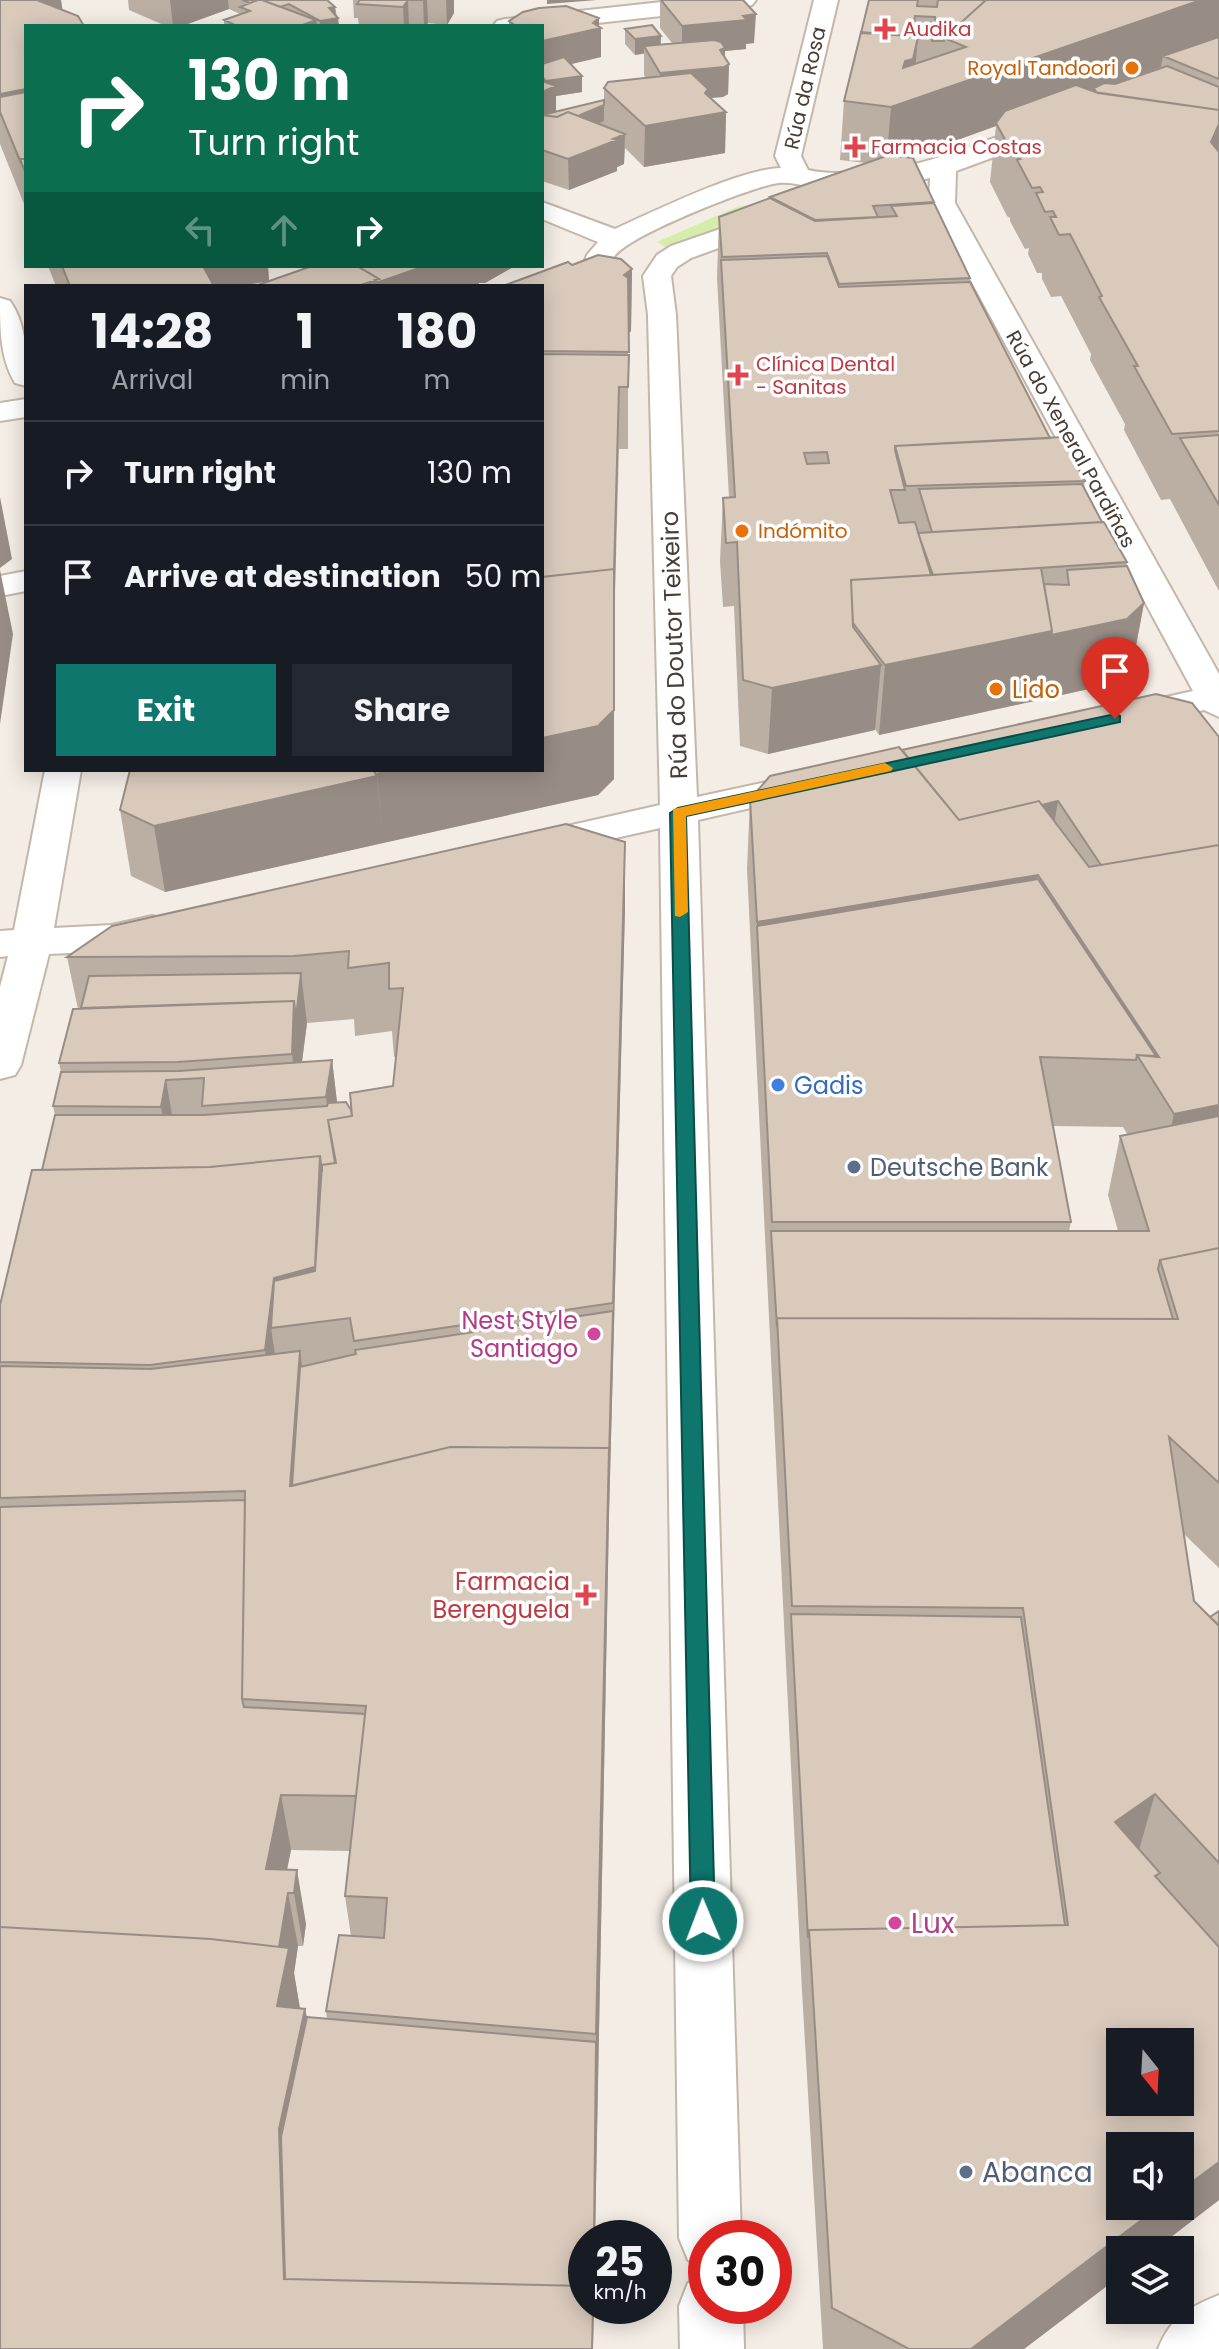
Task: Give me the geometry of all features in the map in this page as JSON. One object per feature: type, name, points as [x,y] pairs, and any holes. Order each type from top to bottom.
[{"type":"street","points":[[505,19],[744,0]]},
{"type":"street","name":"Rúa da Rosa","points":[[809,178],[788,156],[826,0]]},
{"type":"street","points":[[583,302],[601,255],[616,239],[669,214],[770,176],[887,179],[943,167],[1074,120]]},
{"type":"street","points":[[809,178],[851,207],[895,197],[942,203],[943,167]]},
{"type":"street","name":"Rúa do Xeneral Pardiñas","points":[[942,203],[1217,700]]},
{"type":"street","points":[[544,211],[616,239]]},
{"type":"street","points":[[556,312],[583,302],[637,298],[695,264],[795,219],[681,252],[667,261],[636,257],[628,248],[659,227],[669,214]]},
{"type":"street","name":"Rúa do Doutor Teixeiro","points":[[667,261],[637,298],[678,813],[710,2220]]},
{"type":"street","points":[[0,307],[24,372]]},
{"type":"street","points":[[0,412],[24,408]]},
{"type":"street","points":[[0,586],[24,581]]},
{"type":"street","points":[[1100,722],[1217,700]]},
{"type":"street","points":[[0,1065],[16,943],[62,772]]},
{"type":"street","points":[[499,853],[842,777]]},
{"type":"street","points":[[16,943],[112,938],[189,921]]},
{"type":"street","points":[[711,2324],[712,2349]]},
{"type":"street","points":[[1190,2349],[1219,2327]]},
{"type":"green space","points":[[792,196],[806,204],[670,250],[657,242],[737,207]]},
{"type":"building","points":[[0,0],[37,0],[78,16],[83,24],[24,24],[24,89],[0,94]]},
{"type":"building","points":[[262,0],[316,20],[305,24],[233,24],[224,20],[250,11],[240,7]]},
{"type":"building","points":[[262,0],[327,0],[335,7],[329,8],[338,18],[320,21],[289,4],[280,7]]},
{"type":"building","points":[[360,0],[408,0],[403,7],[357,4]]},
{"type":"building","points":[[661,0],[743,0],[756,14],[743,16],[747,20],[682,26]]},
{"type":"building","points":[[869,0],[918,0],[917,6],[937,7],[938,0],[986,0],[944,41],[932,41],[933,33],[912,32],[911,36],[861,33]],"holes":[[[915,16],[935,17],[936,23],[914,23]]]},
{"type":"building","points":[[986,0],[1201,0],[891,107],[844,101],[861,32],[918,37],[913,59],[905,61],[903,68],[966,47],[944,38]]},
{"type":"building","points":[[566,6],[599,18],[593,23],[601,28],[544,41],[544,24],[513,24],[509,21],[523,12]]},
{"type":"building","points":[[652,25],[661,36],[635,39],[625,29]]},
{"type":"building","points":[[1219,37],[1219,79],[1163,56]]},
{"type":"building","points":[[721,42],[725,48],[720,50],[729,64],[724,67],[660,73],[644,46]]},
{"type":"building","points":[[564,57],[582,76],[546,81],[544,63]]},
{"type":"building","points":[[1167,66],[1219,87],[1219,110],[1094,92],[1094,88],[1104,83],[1115,84]]},
{"type":"building","points":[[691,73],[708,89],[705,93],[726,112],[645,126],[604,88],[608,82]]},
{"type":"building","points":[[544,82],[556,86],[544,91]]},
{"type":"building","points":[[1076,85],[1098,93],[1219,110],[1219,124],[1211,142],[1219,152],[1219,431],[1172,434],[1134,366],[1138,366],[1099,297],[1102,296],[1070,234],[1059,235],[1050,217],[1056,217],[1053,211],[1045,212],[1036,193],[1043,192],[1040,187],[1032,188],[1017,160],[1020,159],[1014,156],[996,123],[1005,111]]},
{"type":"building","points":[[24,92],[24,159],[20,159],[21,163],[0,112],[0,97]]},
{"type":"building","points":[[604,100],[604,105],[578,116],[568,112],[557,117],[544,115]]},
{"type":"building","points":[[568,112],[625,134],[568,159],[544,151],[544,115],[557,117]]},
{"type":"building","points":[[889,155],[913,158],[934,202],[873,206],[878,217],[815,220],[770,197]]},
{"type":"building","points":[[770,198],[815,221],[897,216],[891,206],[934,203],[970,278],[839,284],[827,253],[722,257],[719,217]]},
{"type":"building","points":[[598,255],[621,259],[632,269],[624,275],[628,278],[629,352],[544,351],[544,284],[508,284],[568,262],[572,265]]},
{"type":"building","points":[[827,256],[839,287],[970,282],[1050,438],[895,446],[905,490],[890,490],[899,523],[915,522],[931,575],[851,580],[853,627],[881,665],[772,688],[743,680],[737,542],[726,543],[723,498],[735,497],[721,260]],"holes":[[[827,452],[829,463],[807,464],[804,453]]]},
{"type":"building","points":[[63,268],[204,268],[213,284],[69,284]]},
{"type":"building","points":[[306,268],[360,268],[379,279],[364,284],[261,284]]},
{"type":"building","points":[[360,268],[419,268],[379,282],[375,280],[379,279]]},
{"type":"building","points":[[544,354],[629,355],[628,387],[619,387],[614,572],[614,569],[544,577]]},
{"type":"building","points":[[1219,435],[1219,505],[1180,438]]},
{"type":"building","points":[[1062,437],[1085,481],[906,486],[895,446]]},
{"type":"building","points":[[1082,484],[1102,522],[932,532],[919,489]]},
{"type":"building","points":[[1104,522],[1127,562],[933,575],[918,533]]},
{"type":"building","points":[[1127,566],[1144,603],[1127,619],[1051,635],[1044,584],[1069,585],[1067,570]]},
{"type":"building","points":[[1041,568],[1052,631],[885,665],[853,623],[851,580]]},
{"type":"building","points":[[614,569],[614,710],[598,726],[544,738],[544,577]]},
{"type":"building","points":[[1156,694],[1192,703],[1219,737],[1219,845],[1101,865],[1058,801],[1042,805],[1039,801],[959,820],[902,750]]},
{"type":"building","points":[[899,747],[959,820],[1039,801],[1089,867],[1219,845],[1219,1105],[1174,1114],[1137,1055],[1159,1057],[1038,875],[757,922],[750,799],[770,776]]},
{"type":"building","points":[[130,772],[374,772],[377,776],[154,826],[120,810]]},
{"type":"building","points":[[566,824],[625,842],[613,1303],[354,1341],[350,1318],[271,1328],[274,1281],[315,1271],[322,1165],[336,1163],[328,1120],[352,1116],[350,1093],[393,1086],[403,988],[389,989],[389,963],[348,968],[349,951],[294,956],[67,957],[112,926]]},
{"type":"building","points":[[1038,879],[1156,1056],[1137,1055],[1136,1060],[1040,1057],[1071,1222],[772,1222],[757,926]]},
{"type":"building","points":[[301,973],[296,1018],[294,1001],[81,1008],[89,976]]},
{"type":"building","points":[[294,1001],[292,1054],[178,1062],[59,1063],[73,1009]]},
{"type":"building","points":[[332,1060],[326,1097],[202,1106],[204,1078],[166,1080],[161,1107],[53,1106],[61,1072],[179,1071]]},
{"type":"building","points":[[346,1102],[352,1116],[328,1120],[335,1163],[322,1165],[322,1172],[320,1156],[210,1167],[42,1170],[55,1115],[204,1115]]},
{"type":"building","points":[[1219,1116],[1219,1248],[1160,1260],[1158,1269],[1173,1319],[777,1318],[777,1327],[771,1231],[1149,1231],[1120,1136]]},
{"type":"building","points":[[320,1156],[315,1267],[274,1278],[265,1350],[150,1365],[0,1362],[0,1305],[32,1170],[210,1167]]},
{"type":"building","points":[[1219,1248],[1219,1483],[1169,1437],[1194,1601],[1219,1626],[1219,1863],[1155,1794],[1115,1822],[1160,1873],[1155,1876],[1219,1947],[1219,2162],[1194,2181],[1194,2132],[1106,2132],[1106,2220],[1141,2220],[1120,2236],[1106,2236],[1106,2247],[971,2349],[909,2349],[832,2308],[809,1930],[1068,1925],[1023,1608],[792,1606],[777,1318],[1178,1319],[1160,1260]]},
{"type":"building","points":[[613,1311],[609,1457],[609,1448],[450,1447],[292,1486],[300,1367],[356,1354],[355,1350]]},
{"type":"building","points":[[300,1351],[290,1486],[450,1447],[609,1448],[596,2034],[326,2011],[339,1935],[384,1938],[387,1898],[345,1896],[366,1706],[242,1699],[245,1491],[0,1498],[0,1366],[151,1369]]},
{"type":"building","points":[[245,1500],[244,1707],[365,1714],[356,1796],[281,1795],[266,1869],[297,1870],[294,1893],[288,1893],[279,1947],[211,1939],[0,1927],[0,1507]]},
{"type":"building","points":[[1219,1611],[1219,1625],[1210,1617]]},
{"type":"building","points":[[791,1614],[1021,1617],[1065,1925],[809,1930],[808,1938]]},
{"type":"building","points":[[0,1927],[211,1939],[289,1948],[277,2006],[305,2009],[279,2129],[284,2279],[568,2286],[568,2324],[593,2324],[592,2349],[0,2349]]},
{"type":"building","points":[[307,2017],[596,2042],[594,2220],[568,2220],[568,2286],[285,2279],[281,2137]]},
{"type":"slow traffic","points":[[680,912],[678,813],[885,768]]},
{"type":"place","name":"Audika","points":[[885,29]]},
{"type":"place","name":"Royal Tandoori","points":[[1132,68]]},
{"type":"place","name":"Farmacia Costas","points":[[855,147]]},
{"type":"place","name":"Clínica Dental - Sanitas","points":[[738,375]]},
{"type":"place","name":"Indómito","points":[[742,531]]},
{"type":"place","name":"Lido","points":[[996,689]]},
{"type":"place","name":"Gadis","points":[[778,1085]]},
{"type":"place","name":"Deutsche Bank","points":[[854,1167]]},
{"type":"place","name":"Nest Style Santiago","points":[[594,1334]]},
{"type":"place","name":"Farmacia Berenguela","points":[[586,1595]]},
{"type":"place","name":"Lux","points":[[895,1923]]},
{"type":"place","name":"Abanca","points":[[966,2172]]},
{"type":"route","points":[[703,1921],[678,813],[1115,719]]}]
